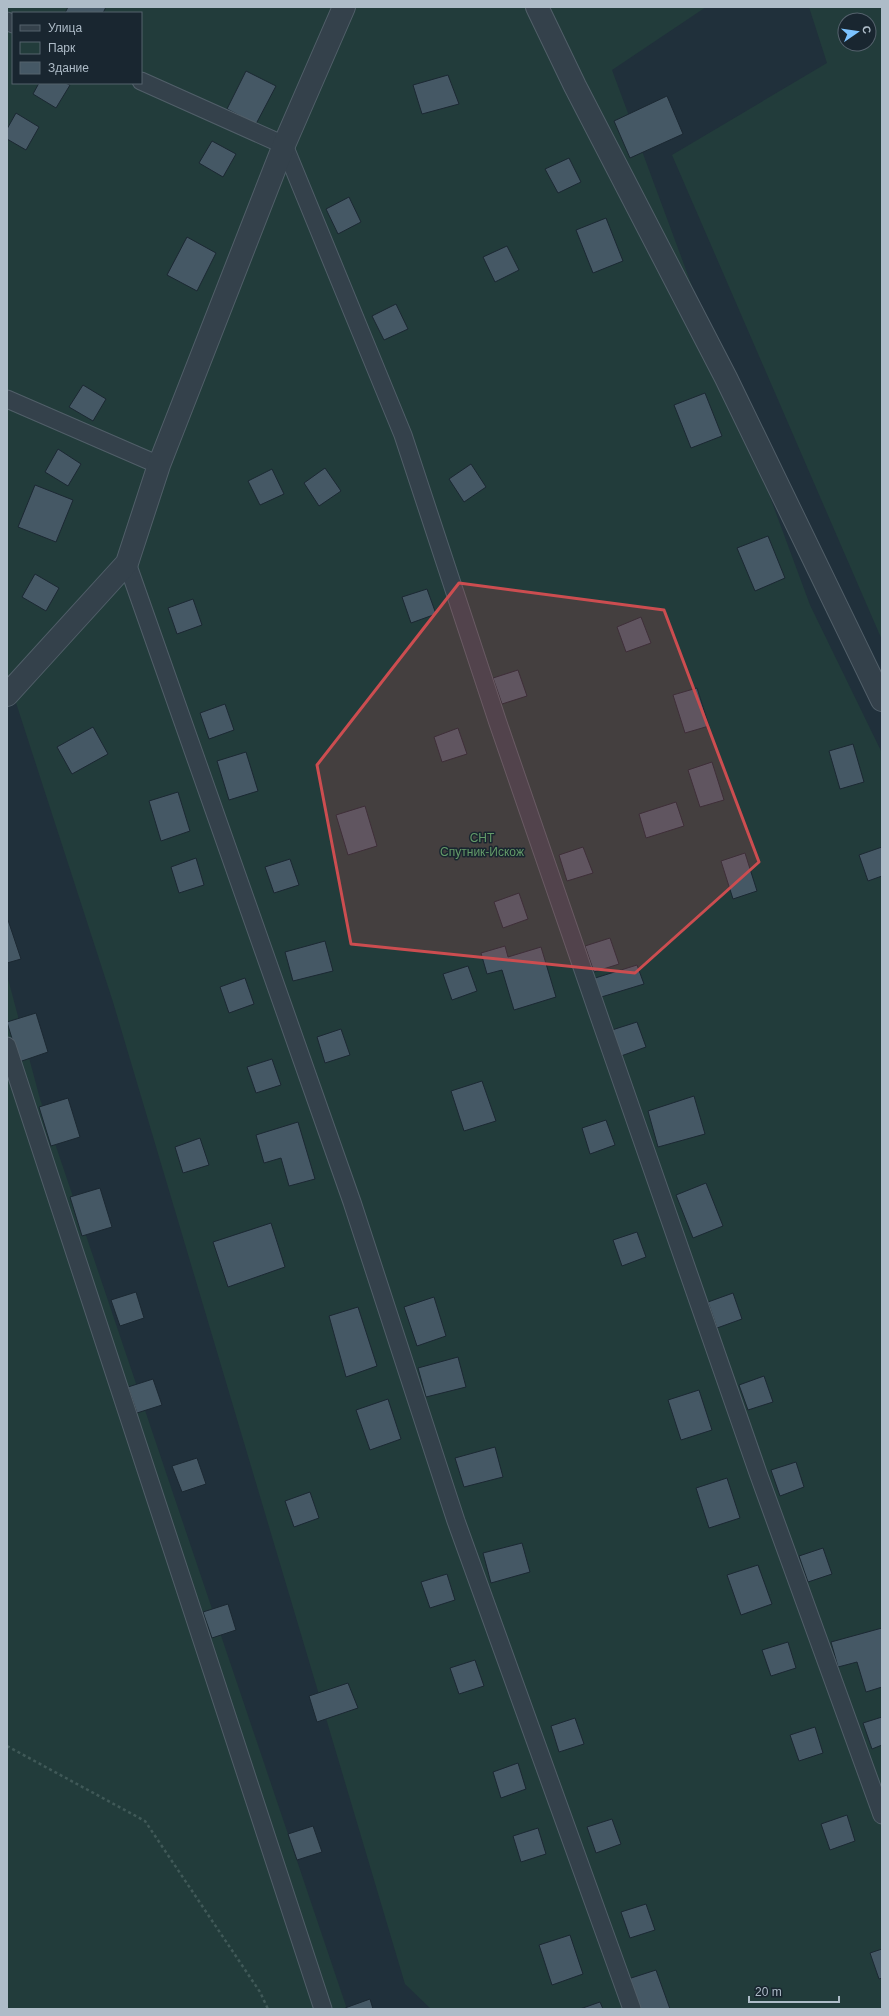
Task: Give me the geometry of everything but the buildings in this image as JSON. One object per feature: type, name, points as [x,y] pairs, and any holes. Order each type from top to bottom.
[{"type":"street","points":[[7,695],[128,564],[159,466],[284,145],[344,7]]},
{"type":"street","points":[[537,7],[579,93],[726,378],[882,700]]},
{"type":"lane","points":[[142,82],[284,145],[402,435],[498,723],[755,1465],[882,1815]]},
{"type":"lane","points":[[7,399],[159,466]]},
{"type":"lane","points":[[128,564],[352,1202],[456,1520],[632,2009]]},
{"type":"lane","points":[[7,1046],[323,2009]]},
{"type":"path","points":[[7,1746],[145,1821],[260,1992],[268,2009]]},
{"type":"highlighted area","points":[[459,583],[664,610],[759,862],[635,973],[351,944],[317,765]]},
{"type":"green space","name":"СНТ Спутник-Искож","points":[[7,7],[706,7],[612,70],[810,605],[882,753],[882,2009],[431,2009],[405,1984],[113,1002],[7,675]]},
{"type":"green space","points":[[809,7],[882,7],[882,640],[672,155],[827,63]]},
{"type":"green space","points":[[7,975],[40,1099],[347,2009],[7,2009]]}]
